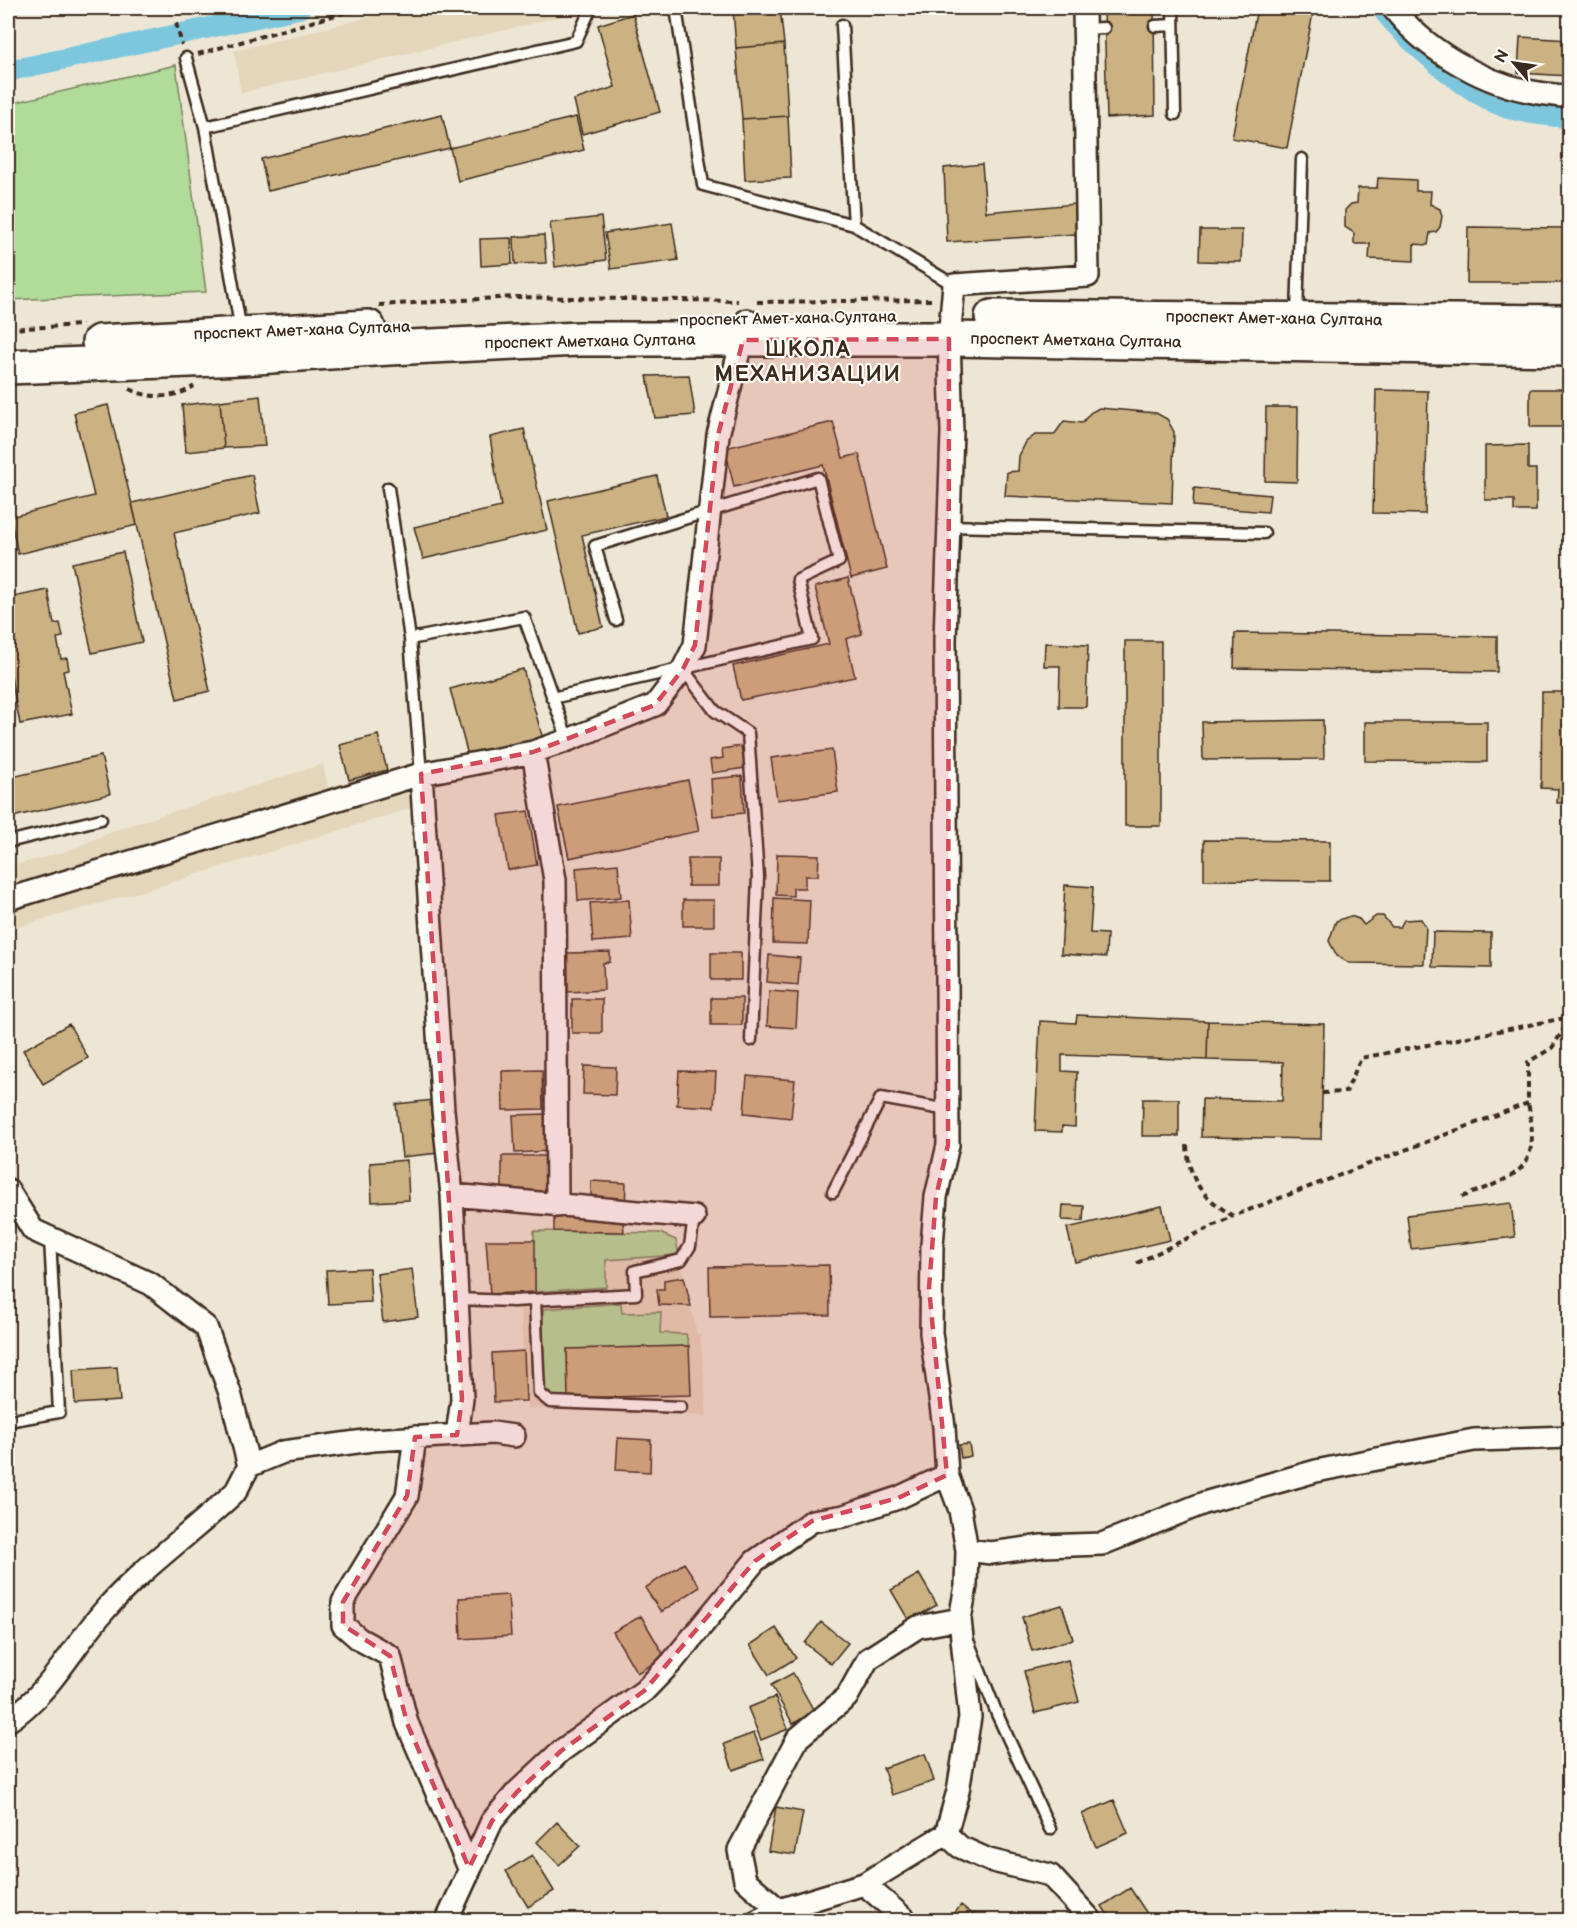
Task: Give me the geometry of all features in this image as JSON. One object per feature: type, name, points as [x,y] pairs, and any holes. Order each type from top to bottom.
[{"type":"main road","name":"проспект Амет-хана Султана","points":[[951,310],[1569,322]]},
{"type":"main road","name":"проспект Аметхана Султана","points":[[8,368],[242,345],[389,348],[579,339],[745,330],[951,310],[1569,349]]},
{"type":"main road","name":"проспект Амет-хана Султана","points":[[8,347],[242,345]]},
{"type":"street","points":[[759,1920],[779,1910],[864,1884],[946,1834],[958,1791],[970,1717],[960,1619],[966,1586],[967,1550],[960,1510],[947,1475],[944,1428],[931,1333],[929,1288],[936,1197],[948,1145],[947,526],[952,432],[951,310],[1088,276],[1094,29],[1084,8]]},
{"type":"street","points":[[1393,8],[1428,42],[1461,64],[1528,91],[1569,96]]},
{"type":"street","points":[[8,899],[421,774],[533,752],[655,705],[683,669],[695,645],[718,435],[745,330]]},
{"type":"street","points":[[533,752],[555,880],[557,1206]]},
{"type":"street","points":[[421,774],[443,1110],[452,1195],[462,1399],[457,1435]]},
{"type":"street","points":[[8,1190],[33,1230],[151,1284],[206,1327],[230,1393],[249,1466]]},
{"type":"street","points":[[452,1195],[694,1217]]},
{"type":"street","points":[[8,1721],[28,1708],[58,1674],[104,1610],[236,1491],[249,1466],[283,1452],[372,1440],[493,1433],[514,1436]]},
{"type":"street","points":[[415,1437],[407,1496],[343,1602],[342,1625],[359,1639],[390,1656],[408,1723],[469,1868]]},
{"type":"street","points":[[967,1550],[991,1553],[1042,1546],[1102,1544],[1204,1503],[1316,1471],[1474,1440],[1569,1437]]},
{"type":"street","points":[[447,1920],[492,1821],[517,1792],[561,1752],[644,1691],[672,1662],[755,1561],[812,1521],[844,1516],[898,1498],[947,1475]]},
{"type":"street","points":[[779,1910],[746,1880],[739,1850],[798,1738],[847,1697],[868,1659],[918,1627],[960,1619]]},
{"type":"street","points":[[946,1834],[960,1847],[989,1860],[1050,1875],[1091,1920]]},
{"type":"street","points":[[864,1884],[906,1920]]},
{"type":"lane","points":[[205,127],[576,42],[591,8]]},
{"type":"lane","points":[[676,8],[703,185],[854,225],[951,310]]},
{"type":"lane","points":[[1173,8],[1175,114]]},
{"type":"lane","points":[[842,25],[854,225]]},
{"type":"lane","points":[[1155,26],[1173,25]]},
{"type":"lane","points":[[186,58],[205,127],[242,345]]},
{"type":"lane","points":[[1297,318],[1302,159]]},
{"type":"lane","points":[[552,698],[812,639],[798,580],[839,561],[818,478],[595,546],[616,620]]},
{"type":"lane","points":[[388,488],[410,639],[421,774]]},
{"type":"lane","points":[[947,526],[1264,533]]},
{"type":"lane","points":[[410,639],[524,617],[568,740]]},
{"type":"lane","points":[[683,669],[715,711],[748,733],[758,877],[752,1040]]},
{"type":"lane","points":[[8,842],[101,819]]},
{"type":"lane","points":[[833,1192],[880,1098],[948,1110]]},
{"type":"lane","points":[[456,1299],[535,1300],[636,1294],[635,1271],[681,1260],[690,1246],[694,1217]]},
{"type":"lane","points":[[8,1421],[59,1412],[50,1238]]},
{"type":"lane","points":[[535,1300],[539,1393],[550,1402],[681,1407]]},
{"type":"lane","points":[[960,1619],[997,1714],[1050,1830]]},
{"type":"path","points":[[176,23],[186,58],[361,8]]},
{"type":"path","points":[[377,305],[515,297],[760,302],[951,310]]},
{"type":"path","points":[[8,329],[87,324]]},
{"type":"path","points":[[1322,1093],[1346,1092],[1361,1058],[1569,1018]]},
{"type":"path","points":[[1462,1197],[1516,1176],[1530,1154],[1533,1126],[1528,1103],[1528,1062],[1552,1047],[1569,1018]]},
{"type":"path","points":[[1137,1263],[1233,1216],[1528,1103]]},
{"type":"path","points":[[1187,1144],[1188,1166],[1198,1188],[1213,1203],[1233,1216]]},
{"type":"highlighted area","points":[[949,339],[948,1145],[936,1197],[929,1288],[947,1475],[898,1498],[812,1521],[755,1561],[644,1691],[561,1751],[517,1792],[492,1821],[469,1868],[407,1723],[390,1656],[343,1625],[343,1602],[407,1496],[415,1437],[457,1435],[462,1399],[421,774],[533,752],[655,705],[683,669],[695,645],[718,435],[743,340]]},
{"type":"shaded area","points":[[405,8],[570,8],[572,14],[241,93],[234,51]]},
{"type":"shaded area","points":[[323,764],[328,787],[406,766],[418,806],[160,886],[8,930],[8,867],[67,851],[118,829]]},
{"type":"shaded area","points":[[534,1231],[660,1233],[676,1240],[697,1334],[700,1333],[707,1416],[527,1408],[520,1310],[512,1309],[513,1293],[535,1292]]},
{"type":"green space","points":[[176,65],[206,292],[8,300],[8,104]]},
{"type":"green space","points":[[534,1231],[660,1233],[676,1240],[679,1255],[606,1260],[606,1287],[535,1292]]},
{"type":"green space","points":[[621,1303],[622,1313],[661,1312],[660,1333],[686,1334],[689,1346],[567,1349],[568,1398],[554,1396],[544,1390],[543,1309]]},
{"type":"building","points":[[733,8],[780,8],[784,44],[736,48]]},
{"type":"building","points":[[1104,8],[1154,8],[1155,115],[1107,118]]},
{"type":"building","points":[[1257,8],[1314,8],[1287,148],[1232,138]]},
{"type":"building","points":[[633,14],[660,112],[582,134],[574,100],[615,87],[598,25]]},
{"type":"building","points":[[1520,37],[1570,40],[1570,76],[1518,73]]},
{"type":"building","points":[[784,44],[788,116],[742,119],[736,48]]},
{"type":"building","points":[[442,115],[450,148],[268,191],[261,159]]},
{"type":"building","points":[[788,116],[791,178],[745,180],[742,119]]},
{"type":"building","points":[[576,117],[584,150],[458,181],[450,148]]},
{"type":"building","points":[[982,164],[986,212],[1075,204],[1077,234],[947,242],[944,168]]},
{"type":"building","points":[[1378,178],[1416,180],[1416,191],[1431,191],[1430,204],[1440,209],[1442,216],[1440,227],[1436,232],[1430,233],[1428,245],[1414,244],[1414,261],[1369,259],[1370,244],[1354,244],[1354,233],[1345,227],[1345,210],[1351,204],[1357,203],[1358,188],[1377,188]]},
{"type":"building","points":[[601,217],[606,260],[555,267],[550,223]]},
{"type":"building","points":[[672,223],[678,260],[611,269],[605,233]]},
{"type":"building","points":[[1468,227],[1570,228],[1570,283],[1467,283]]},
{"type":"building","points":[[1200,230],[1242,230],[1241,262],[1199,261]]},
{"type":"building","points":[[544,235],[546,263],[515,264],[514,237]]},
{"type":"building","points":[[511,238],[512,264],[481,266],[480,239]]},
{"type":"building","points":[[689,375],[695,415],[655,418],[647,376]]},
{"type":"building","points":[[1530,389],[1570,389],[1570,427],[1530,427]]},
{"type":"building","points":[[1376,390],[1428,391],[1425,514],[1373,513]]},
{"type":"building","points":[[260,396],[265,446],[224,448],[220,401]]},
{"type":"building","points":[[220,401],[224,448],[186,452],[182,405]]},
{"type":"building","points":[[108,405],[137,525],[18,554],[10,517],[94,496],[74,413]]},
{"type":"building","points":[[1266,407],[1298,407],[1297,482],[1265,481]]},
{"type":"building","points":[[1099,408],[1156,413],[1167,419],[1174,432],[1172,503],[1005,496],[1007,472],[1018,471],[1019,456],[1026,442],[1035,435],[1054,435],[1064,421],[1082,423],[1090,413]]},
{"type":"building","points":[[833,422],[843,458],[859,454],[887,569],[851,578],[823,465],[734,487],[725,448]]},
{"type":"building","points":[[524,429],[547,530],[423,559],[414,527],[501,507],[490,437]]},
{"type":"building","points":[[1528,445],[1528,469],[1536,469],[1536,511],[1514,511],[1514,500],[1485,500],[1485,446]]},
{"type":"building","points":[[252,475],[260,513],[174,533],[210,691],[177,699],[132,503]]},
{"type":"building","points":[[657,476],[666,516],[582,535],[603,627],[578,633],[548,501]]},
{"type":"building","points":[[1194,488],[1270,495],[1268,512],[1193,506]]},
{"type":"building","points":[[123,552],[142,642],[92,653],[72,563]]},
{"type":"building","points":[[848,578],[862,634],[846,639],[855,677],[741,700],[733,666],[829,644],[815,587]]},
{"type":"building","points":[[48,590],[54,624],[60,623],[63,637],[57,638],[61,659],[67,658],[69,670],[63,671],[72,714],[20,724],[8,661],[8,598]]},
{"type":"building","points":[[1235,633],[1497,636],[1497,672],[1234,668]]},
{"type":"building","points":[[1125,641],[1161,641],[1161,826],[1125,826]]},
{"type":"building","points":[[1045,643],[1088,645],[1086,707],[1059,707],[1060,666],[1044,666]]},
{"type":"building","points":[[523,669],[543,739],[469,759],[450,689]]},
{"type":"building","points":[[1542,692],[1570,692],[1570,803],[1557,803],[1558,789],[1541,788]]},
{"type":"building","points":[[1323,720],[1324,759],[1203,760],[1202,722]]},
{"type":"building","points":[[1365,722],[1487,722],[1487,762],[1365,761]]},
{"type":"building","points":[[378,735],[387,770],[349,780],[340,745]]},
{"type":"building","points":[[741,746],[745,768],[712,773],[710,760],[723,758],[722,749]]},
{"type":"building","points":[[832,750],[838,792],[777,800],[771,758]]},
{"type":"building","points":[[101,756],[110,794],[8,818],[8,778]]},
{"type":"building","points":[[742,776],[744,813],[713,816],[711,779]]},
{"type":"building","points":[[688,780],[699,831],[569,858],[558,807]]},
{"type":"building","points":[[528,811],[537,865],[508,870],[499,815]]},
{"type":"building","points":[[1204,840],[1330,841],[1330,881],[1204,880]]},
{"type":"building","points":[[777,854],[819,855],[818,876],[805,876],[805,888],[793,888],[793,896],[776,895]]},
{"type":"building","points":[[688,859],[719,859],[719,886],[688,886]]},
{"type":"building","points":[[618,864],[621,897],[578,901],[576,868]]},
{"type":"building","points":[[1065,885],[1093,887],[1090,933],[1107,934],[1106,957],[1061,954]]},
{"type":"building","points":[[774,898],[810,900],[808,944],[773,943]]},
{"type":"building","points":[[629,900],[632,939],[593,942],[590,903]]},
{"type":"building","points":[[683,900],[714,900],[714,926],[683,926]]},
{"type":"building","points":[[1350,916],[1359,919],[1364,925],[1376,916],[1383,916],[1392,927],[1400,927],[1404,920],[1421,919],[1426,927],[1424,964],[1349,963],[1337,956],[1329,941],[1336,921]]},
{"type":"building","points":[[1433,932],[1491,933],[1491,968],[1432,967]]},
{"type":"building","points":[[610,952],[610,962],[603,963],[604,990],[568,992],[567,953]]},
{"type":"building","points":[[711,953],[741,953],[741,980],[711,980]]},
{"type":"building","points":[[769,955],[800,958],[798,985],[767,982]]},
{"type":"building","points":[[769,991],[798,993],[796,1028],[767,1026]]},
{"type":"building","points":[[711,998],[742,998],[742,1025],[711,1025]]},
{"type":"building","points":[[572,999],[602,999],[602,1033],[572,1033]]},
{"type":"building","points":[[1077,1015],[1208,1021],[1207,1060],[1062,1055],[1062,1071],[1077,1072],[1075,1127],[1062,1126],[1062,1132],[1035,1131],[1040,1021],[1076,1023]]},
{"type":"building","points":[[1208,1021],[1324,1024],[1321,1139],[1201,1137],[1202,1099],[1282,1101],[1283,1062],[1207,1060]]},
{"type":"building","points":[[69,1024],[88,1058],[43,1084],[23,1050]]},
{"type":"building","points":[[584,1066],[616,1067],[615,1095],[583,1094]]},
{"type":"building","points":[[542,1070],[543,1109],[503,1110],[502,1071]]},
{"type":"building","points":[[679,1071],[716,1072],[714,1107],[677,1105]]},
{"type":"building","points":[[747,1076],[795,1080],[791,1118],[744,1113]]},
{"type":"building","points":[[1143,1099],[1179,1099],[1179,1136],[1142,1136]]},
{"type":"building","points":[[434,1100],[439,1153],[402,1157],[396,1104]]},
{"type":"building","points":[[548,1114],[549,1151],[515,1153],[513,1115]]},
{"type":"building","points":[[502,1156],[550,1156],[550,1197],[502,1196]]},
{"type":"building","points":[[407,1160],[409,1200],[372,1202],[370,1163]]},
{"type":"building","points":[[591,1181],[626,1183],[625,1207],[591,1205]]},
{"type":"building","points":[[1511,1203],[1515,1237],[1411,1249],[1407,1215]]},
{"type":"building","points":[[1063,1205],[1084,1206],[1083,1221],[1062,1220]]},
{"type":"building","points":[[1162,1206],[1170,1240],[1075,1262],[1067,1228]]},
{"type":"building","points":[[554,1213],[623,1222],[624,1232],[554,1231]]},
{"type":"building","points":[[486,1240],[535,1240],[535,1292],[490,1294]]},
{"type":"building","points":[[829,1265],[830,1315],[710,1317],[709,1267]]},
{"type":"building","points":[[369,1268],[371,1302],[328,1304],[326,1270]]},
{"type":"building","points":[[412,1269],[418,1317],[383,1322],[377,1274]]},
{"type":"building","points":[[684,1277],[691,1306],[659,1305],[657,1289],[664,1289],[664,1280]]},
{"type":"building","points":[[689,1346],[691,1395],[568,1398],[567,1349]]},
{"type":"building","points":[[524,1351],[526,1401],[494,1402],[492,1353]]},
{"type":"building","points":[[117,1367],[120,1401],[75,1404],[73,1370]]},
{"type":"building","points":[[618,1438],[651,1440],[650,1472],[616,1470]]},
{"type":"building","points":[[969,1444],[971,1456],[961,1458],[959,1445]]},
{"type":"building","points":[[684,1563],[700,1587],[661,1612],[645,1588]]},
{"type":"building","points":[[919,1574],[937,1605],[909,1621],[891,1590]]},
{"type":"building","points":[[508,1595],[511,1636],[461,1639],[459,1598]]},
{"type":"building","points":[[1062,1605],[1073,1639],[1032,1651],[1022,1617]]},
{"type":"building","points":[[641,1616],[665,1657],[637,1673],[613,1632]]},
{"type":"building","points":[[821,1622],[848,1643],[831,1664],[805,1643]]},
{"type":"building","points":[[776,1628],[796,1658],[769,1675],[750,1645]]},
{"type":"building","points":[[1068,1660],[1079,1702],[1035,1713],[1024,1671]]},
{"type":"building","points":[[793,1673],[814,1711],[793,1724],[771,1685]]},
{"type":"building","points":[[775,1697],[788,1729],[761,1740],[748,1708]]},
{"type":"building","points":[[754,1733],[764,1759],[733,1770],[724,1744]]},
{"type":"building","points":[[925,1754],[934,1781],[892,1795],[883,1768]]},
{"type":"building","points":[[1114,1800],[1128,1833],[1096,1847],[1082,1814]]},
{"type":"building","points":[[776,1807],[803,1812],[795,1855],[768,1851]]},
{"type":"building","points":[[557,1822],[580,1846],[559,1865],[537,1842]]},
{"type":"building","points":[[532,1855],[554,1891],[528,1907],[506,1871]]},
{"type":"building","points":[[1130,1888],[1150,1918],[1111,1920],[1102,1906]]},
{"type":"building","points":[[961,1905],[980,1920],[949,1920]]},
{"type":"waterway","points":[[8,71],[300,8]]},
{"type":"waterway","points":[[1381,8],[1423,51],[1476,92],[1510,109],[1570,118]]},
{"type":"district","name":"ШКОЛА МЕХАНИЗАЦИИ","points":[[808,362]]}]
